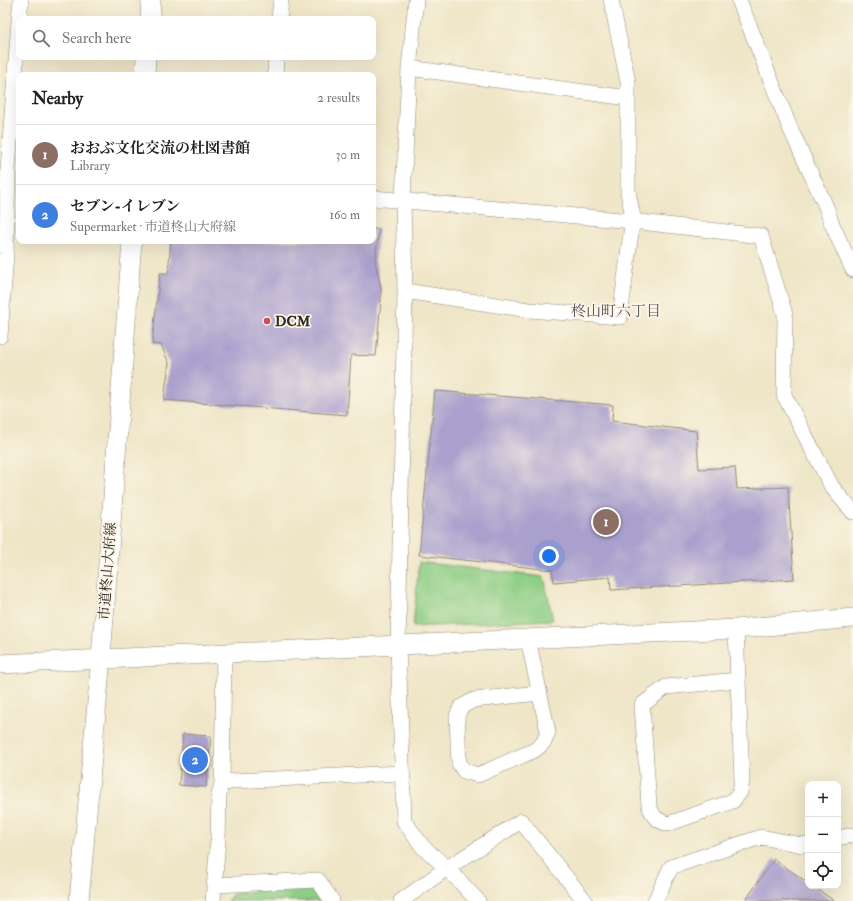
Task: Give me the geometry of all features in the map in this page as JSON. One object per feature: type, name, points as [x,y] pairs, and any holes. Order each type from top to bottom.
[{"type":"street","points":[[19,16],[20,0]]},
{"type":"street","points":[[150,16],[151,0]]},
{"type":"street","points":[[279,16],[281,0]]},
{"type":"street","points":[[416,0],[409,68],[403,200],[405,291],[398,646],[404,821],[423,847],[447,868],[478,901]]},
{"type":"street","points":[[405,291],[529,310],[620,316],[632,221],[628,192],[628,82],[611,0]]},
{"type":"street","points":[[739,0],[790,128],[853,270]]},
{"type":"street","points":[[17,72],[18,60]]},
{"type":"street","points":[[145,72],[146,60]]},
{"type":"street","points":[[275,72],[276,60]]},
{"type":"street","points":[[409,68],[628,98]]},
{"type":"street","points":[[0,336],[3,254],[14,170],[16,110]]},
{"type":"street","points":[[376,198],[632,221],[761,236],[785,314],[784,395],[832,487],[853,512]]},
{"type":"street","name":"市道柊山大府線","points":[[78,901],[100,658],[132,244]]},
{"type":"street","points":[[0,664],[100,658],[398,646],[736,629],[853,618]]},
{"type":"street","points":[[736,629],[742,780],[740,792],[734,801],[668,824],[659,821],[652,815],[649,805],[642,705],[666,687],[738,680]]},
{"type":"street","points":[[528,639],[548,732],[544,742],[535,750],[478,775],[464,771],[458,763],[457,716],[461,707],[474,700],[539,693]]},
{"type":"street","points":[[213,901],[219,794],[222,784],[224,653]]},
{"type":"street","points":[[222,784],[233,781],[402,774]]},
{"type":"street","points":[[401,901],[447,868],[521,821],[585,901]]},
{"type":"street","points":[[841,837],[853,835]]},
{"type":"street","points":[[655,901],[671,867],[761,837],[805,844]]},
{"type":"street","points":[[214,885],[318,880],[332,901]]},
{"type":"green space","points":[[419,562],[544,577],[553,620],[413,627]]},
{"type":"green space","points":[[310,885],[321,901],[227,901],[233,894]]},
{"type":"building","name":"DCM","points":[[376,229],[379,229],[375,261],[381,288],[381,299],[376,356],[351,355],[347,415],[164,400],[169,363],[161,345],[152,344],[160,273],[168,273],[171,244],[376,244]]},
{"type":"building","points":[[435,391],[613,405],[612,421],[696,431],[699,469],[735,467],[737,489],[788,487],[794,579],[611,590],[610,577],[554,582],[552,570],[419,555]]},
{"type":"building","points":[[183,734],[211,736],[206,787],[179,785]]},
{"type":"building","points":[[774,859],[805,881],[805,889],[817,889],[834,901],[745,901]]},
{"type":"place","name":"DCM","points":[[267,321]]},
{"type":"place","name":"おおぶ文化交流の杜図書館","points":[[606,522]]},
{"type":"place","name":"セブン-イレブン","points":[[195,760]]},
{"type":"district","name":"柊山町六丁目","points":[[616,311]]}]
